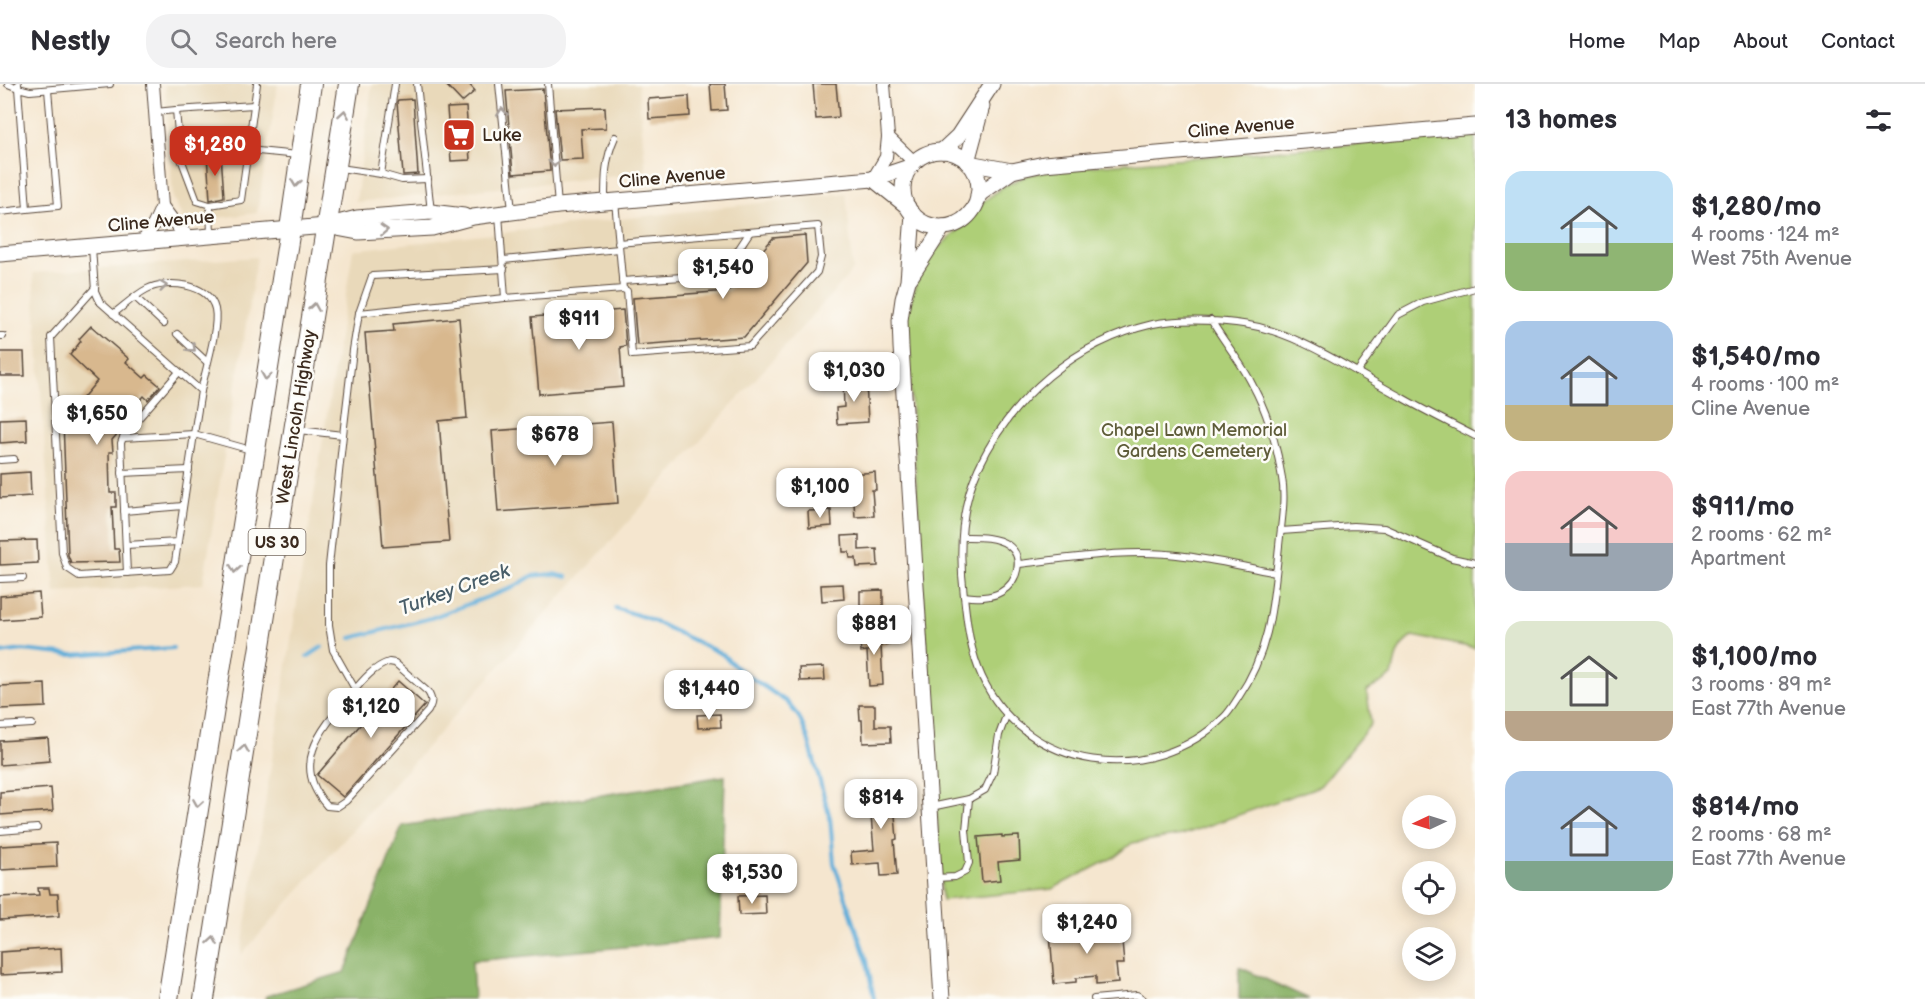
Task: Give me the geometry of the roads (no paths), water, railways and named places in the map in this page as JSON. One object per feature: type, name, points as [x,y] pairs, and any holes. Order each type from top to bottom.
[{"type":"main road","name":"West Lincoln Highway","points":[[168,999],[311,84]]},
{"type":"main road","name":"West Lincoln Highway","points":[[204,999],[349,84]]},
{"type":"street","points":[[142,243],[162,206],[153,84]]},
{"type":"street","points":[[884,84],[888,137],[886,158],[873,180],[910,210],[926,224],[943,227],[959,222],[972,211],[978,195],[978,181],[968,163],[955,154],[942,152],[927,154],[913,164],[904,182],[903,190],[910,210],[908,281],[900,320],[901,347],[942,999]]},
{"type":"street","points":[[942,152],[958,136],[988,88]]},
{"type":"street","points":[[968,163],[988,88]]},
{"type":"street","name":"Cline Avenue","points":[[968,163],[1012,171],[1044,164],[1475,126]]},
{"type":"street","points":[[888,137],[913,164]]},
{"type":"street","name":"Cline Avenue","points":[[327,226],[358,232],[432,228],[473,217],[558,206],[873,180],[913,164]]},
{"type":"street","name":"Cline Avenue","points":[[978,195],[1012,171]]},
{"type":"street","points":[[162,206],[177,226],[191,239]]},
{"type":"street","name":"Cline Avenue","points":[[0,254],[327,226],[357,218],[431,212],[473,217]]},
{"type":"street","points":[[908,281],[943,227]]},
{"type":"lane","points":[[4,84],[18,86],[30,92],[110,84]]},
{"type":"lane","points":[[176,110],[180,156],[196,201],[210,205],[241,200],[257,84]]},
{"type":"lane","points":[[381,174],[395,84]]},
{"type":"lane","points":[[417,84],[431,212]]},
{"type":"lane","points":[[499,84],[505,213],[503,260],[505,298]]},
{"type":"lane","points":[[548,84],[558,206]]},
{"type":"lane","points":[[18,86],[27,208]]},
{"type":"lane","points":[[0,212],[58,206],[48,90]]},
{"type":"lane","points":[[155,112],[254,105]]},
{"type":"lane","points":[[615,137],[608,153],[605,170],[619,246],[622,289]]},
{"type":"lane","points":[[248,150],[300,155]]},
{"type":"lane","points":[[336,167],[381,174],[402,180],[428,179]]},
{"type":"lane","points":[[210,205],[211,236]]},
{"type":"lane","points":[[359,313],[622,289],[627,291],[632,355],[750,346],[817,273],[820,257],[818,226],[503,260]]},
{"type":"lane","points":[[622,281],[713,275],[725,267],[750,232]]},
{"type":"lane","points":[[92,247],[95,288],[100,302],[201,391]]},
{"type":"lane","points":[[355,689],[333,650],[328,625],[329,566],[352,350],[359,313],[372,276],[504,269]]},
{"type":"lane","points":[[95,288],[51,337],[62,553],[67,568],[79,576],[170,570],[175,562],[201,391],[216,324],[215,308],[210,299],[201,291],[189,286],[170,284],[147,289],[113,314]]},
{"type":"lane","points":[[1357,372],[1398,315],[1423,302],[1475,288]]},
{"type":"lane","points":[[136,298],[164,324]]},
{"type":"lane","points":[[1212,320],[1252,384],[1273,435],[1284,483],[1271,620],[1263,649],[1249,682],[1227,715],[1196,740],[1156,756],[1117,763],[1080,758],[1048,746],[1006,716],[994,701],[981,674],[969,637],[961,574],[962,537],[967,507],[977,472],[996,436],[1033,389],[1077,355],[1107,338],[1156,323],[1212,320],[1241,323],[1290,337],[1475,436]]},
{"type":"lane","points":[[177,334],[207,362]]},
{"type":"lane","points":[[127,573],[121,443],[179,372]]},
{"type":"lane","points":[[295,429],[343,435]]},
{"type":"lane","points":[[123,438],[194,434],[254,451]]},
{"type":"lane","points":[[0,460],[15,459]]},
{"type":"lane","points":[[122,473],[189,470]]},
{"type":"lane","points":[[124,511],[183,506]]},
{"type":"lane","points":[[1281,531],[1353,526],[1384,528],[1452,558],[1475,563]]},
{"type":"lane","points":[[962,537],[993,539],[1008,545],[1016,555],[1019,564],[1013,580],[1001,592],[964,597]]},
{"type":"lane","points":[[126,545],[178,542]]},
{"type":"lane","points":[[1019,564],[1074,557],[1130,554],[1184,555],[1276,573]]},
{"type":"lane","points":[[0,579],[23,578]]},
{"type":"lane","points":[[395,663],[428,692],[432,703],[428,711],[346,801],[337,807],[327,806],[316,794],[309,773],[313,747],[322,728],[355,689],[382,664],[395,663]]},
{"type":"lane","points":[[930,807],[969,799],[985,790],[993,773],[999,735],[1006,716]]},
{"type":"lane","points":[[0,726],[32,724]]},
{"type":"lane","points":[[934,878],[955,877],[965,872],[969,863],[966,830],[969,799]]},
{"type":"lane","points":[[0,831],[37,828]]},
{"type":"lane","points":[[1094,999],[1137,995],[1143,999]]},
{"type":"waterway","name":"Turkey Creek","points":[[351,638],[431,618],[512,588],[532,576],[553,574],[567,577]]},
{"type":"waterway","name":"Turkey Creek","points":[[615,608],[647,618],[722,654],[738,669],[787,702],[799,717],[808,738],[830,818],[834,863],[867,961],[874,999]]},
{"type":"waterway","name":"Turkey Creek","points":[[307,657],[322,647]]},
{"type":"waterway","name":"Turkey Creek","points":[[0,653],[23,650],[71,655],[173,648]]},
{"type":"place","name":"Luke","points":[[459,135]]},
{"type":"park label","name":"Chapel Lawn Memorial Gardens Cemetery","points":[[1194,440]]}]
